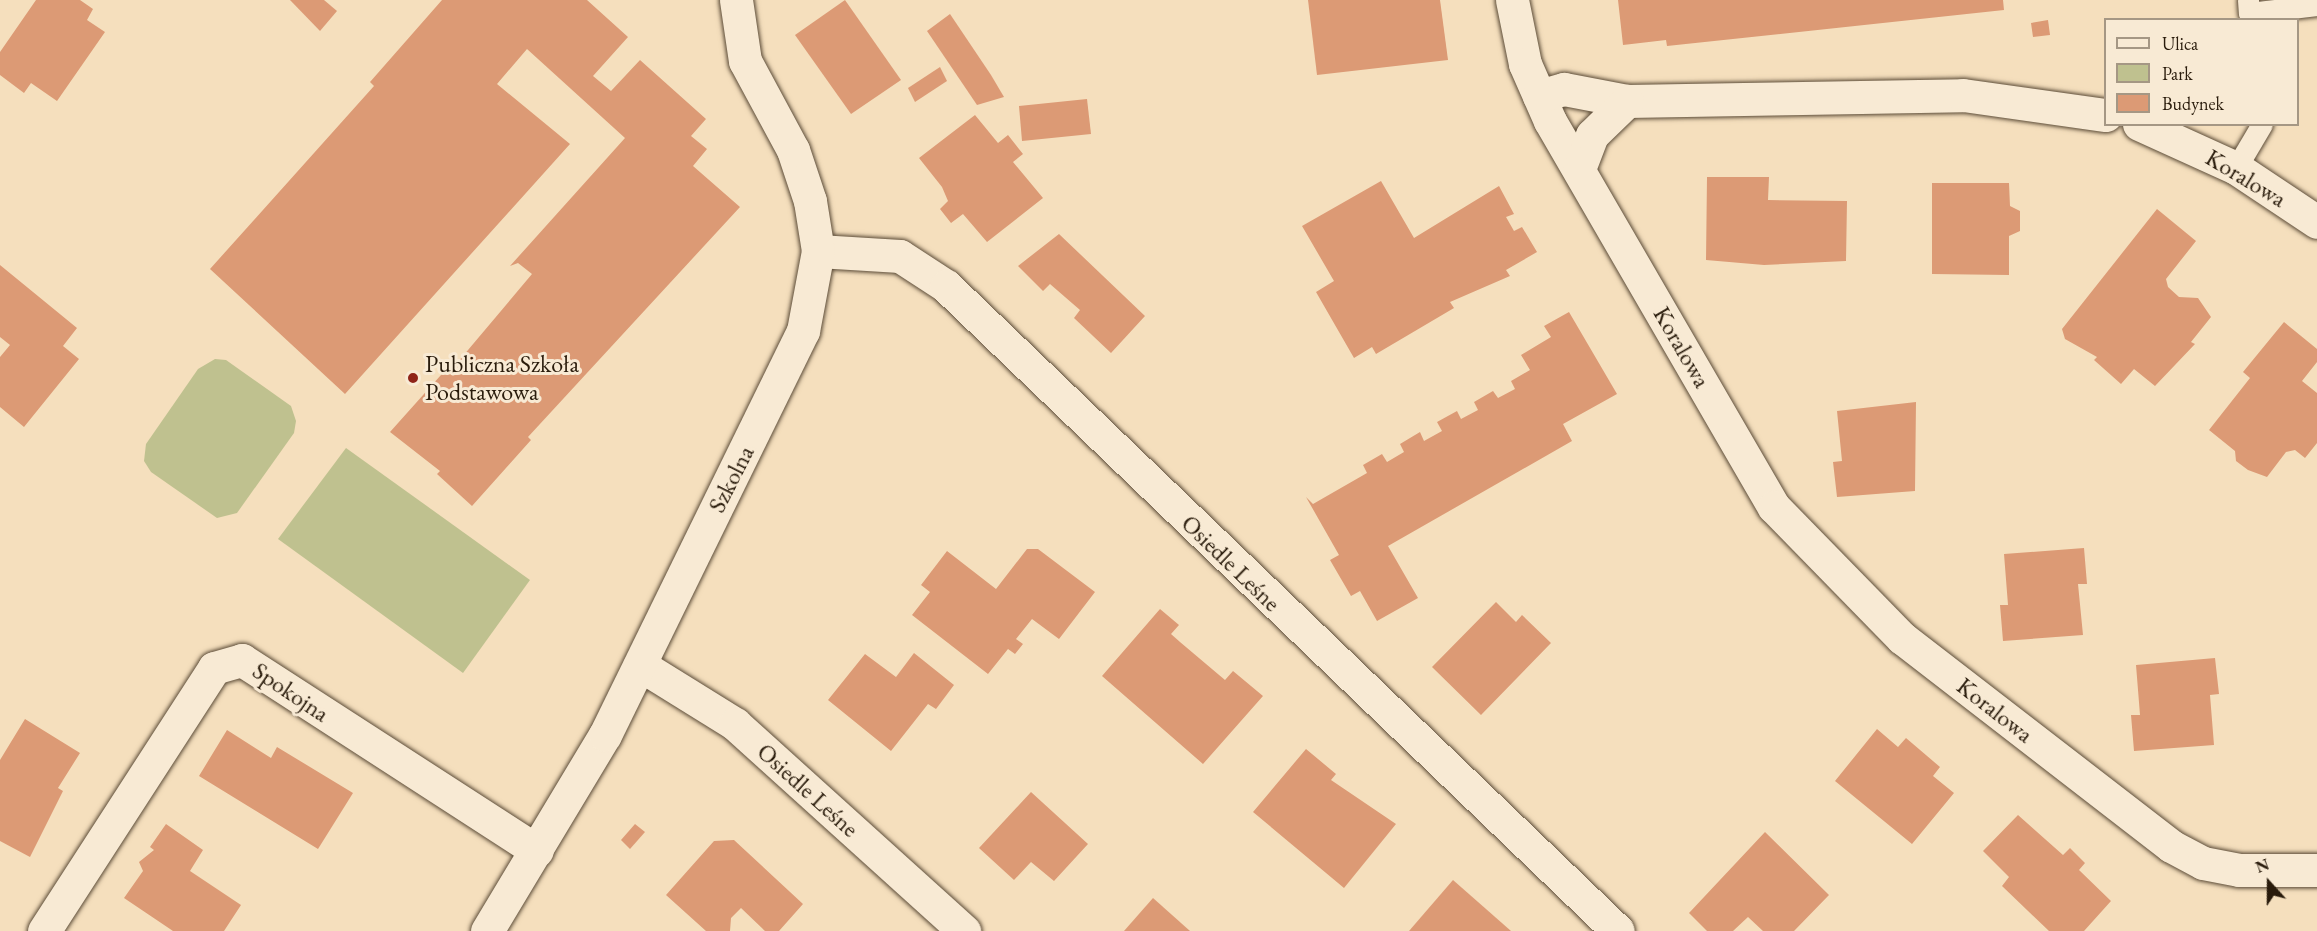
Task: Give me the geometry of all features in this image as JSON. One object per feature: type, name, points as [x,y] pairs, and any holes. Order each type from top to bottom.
[{"type":"street","name":"Szkolna","points":[[487,931],[537,851],[640,665],[794,353],[808,313],[818,251],[800,170],[740,46],[736,0]]},
{"type":"street","name":"Koralowa","points":[[1512,0],[1525,64],[1539,96],[1774,507],[1902,638],[2171,846],[2203,863],[2239,870],[2317,870]]},
{"type":"street","points":[[1539,96],[1564,89],[1627,101],[1963,95],[2104,115]]},
{"type":"street","points":[[1579,169],[1592,135],[1627,101]]},
{"type":"street","name":"Koralowa","points":[[2143,126],[2236,168],[2317,222]]},
{"type":"street","name":"Osiedle Leśne","points":[[818,251],[900,256],[946,286],[1618,931]]},
{"type":"street","name":"Spokojna","points":[[44,931],[214,668],[242,660],[537,851]]},
{"type":"street","name":"Osiedle Leśne","points":[[640,665],[735,724],[964,931]]},
{"type":"lane","points":[[2249,11],[2317,5]]},
{"type":"lane","points":[[2236,168],[2261,126]]},
{"type":"green space","points":[[215,359],[226,360],[291,406],[296,421],[294,433],[237,513],[217,518],[151,472],[144,461],[146,444],[198,369]]},
{"type":"green space","points":[[346,448],[530,580],[463,673],[278,539]]},
{"type":"building","points":[[36,0],[80,0],[93,9],[87,20],[105,32],[57,101],[31,83],[24,93],[0,75],[0,52]]},
{"type":"building","points":[[290,0],[324,0],[337,11],[320,31]]},
{"type":"building","points":[[442,0],[587,0],[628,37],[593,76],[611,91],[640,60],[706,119],[691,136],[707,149],[693,166],[740,207],[528,437],[531,440],[472,506],[437,474],[440,471],[390,432],[449,366],[452,369],[532,274],[518,263],[510,266],[625,138],[527,49],[497,84],[570,144],[345,394],[210,269],[374,86],[370,82]]},
{"type":"building","points":[[845,0],[901,80],[851,114],[795,35]]},
{"type":"building","points":[[1308,0],[1440,0],[1448,60],[1317,75]]},
{"type":"building","points":[[1618,0],[2003,0],[2004,10],[1667,46],[1666,40],[1623,45]]},
{"type":"building","points":[[950,14],[1004,97],[977,105],[927,31]]},
{"type":"building","points":[[2048,20],[2050,35],[2033,37],[2031,23]]},
{"type":"building","points":[[940,67],[947,81],[915,102],[908,88]]},
{"type":"building","points":[[1087,99],[1091,134],[1022,141],[1019,106]]},
{"type":"building","points":[[975,115],[998,143],[1008,135],[1023,154],[1013,162],[1043,198],[987,242],[963,214],[951,223],[940,209],[948,201],[942,187],[919,158]]},
{"type":"building","points":[[1707,177],[1769,177],[1768,200],[1847,201],[1846,261],[1764,265],[1706,260]]},
{"type":"building","points":[[1381,181],[1414,238],[1499,186],[1514,214],[1506,217],[1514,231],[1522,227],[1537,252],[1506,270],[1510,276],[1450,302],[1454,308],[1376,354],[1372,347],[1354,358],[1316,292],[1334,281],[1302,226]]},
{"type":"building","points":[[1932,183],[2009,183],[2010,206],[2020,211],[2020,231],[2009,236],[2009,275],[1932,274]]},
{"type":"building","points":[[2157,209],[2196,241],[2166,279],[2168,287],[2179,297],[2198,298],[2211,317],[2191,342],[2195,344],[2155,386],[2134,369],[2121,384],[2094,360],[2097,357],[2065,339],[2062,329]]},
{"type":"building","points":[[1059,234],[1145,316],[1111,353],[1074,318],[1080,310],[1050,284],[1043,291],[1018,266]]},
{"type":"building","points":[[0,265],[77,328],[63,346],[79,359],[24,427],[0,407],[0,357],[10,345],[0,337]]},
{"type":"building","points":[[1569,312],[1617,394],[1563,424],[1572,441],[1388,546],[1418,598],[1377,621],[1360,591],[1351,596],[1330,560],[1339,555],[1306,497],[1313,504],[1367,473],[1363,465],[1382,454],[1387,462],[1404,452],[1400,444],[1420,432],[1424,441],[1442,431],[1437,422],[1457,411],[1461,419],[1478,410],[1474,402],[1493,391],[1498,398],[1515,389],[1511,381],[1530,370],[1521,355],[1551,337],[1544,326]]},
{"type":"building","points":[[2284,322],[2317,349],[2317,362],[2302,381],[2317,393],[2317,443],[2305,458],[2295,450],[2286,452],[2267,477],[2248,470],[2236,461],[2235,451],[2209,430],[2250,378],[2243,372]]},
{"type":"building","points":[[1916,402],[1915,491],[1837,497],[1833,462],[1842,461],[1837,411]]},
{"type":"building","points":[[2084,548],[2087,584],[2078,584],[2083,635],[2003,641],[2000,605],[2008,605],[2004,554]]},
{"type":"building","points":[[1027,549],[1038,549],[1095,592],[1059,639],[1032,619],[1016,639],[1023,644],[1015,654],[1008,649],[988,674],[912,615],[930,592],[921,585],[947,551],[996,589]]},
{"type":"building","points":[[1496,602],[1516,622],[1522,615],[1551,643],[1481,715],[1432,667]]},
{"type":"building","points":[[1160,609],[1179,625],[1171,634],[1180,642],[1225,680],[1233,671],[1263,696],[1203,764],[1102,676]]},
{"type":"building","points":[[914,653],[954,685],[936,709],[928,704],[891,751],[828,700],[865,654],[896,677]]},
{"type":"building","points":[[2215,658],[2219,694],[2210,695],[2214,745],[2134,751],[2131,715],[2140,715],[2136,665]]},
{"type":"building","points":[[25,719],[80,753],[58,788],[63,791],[30,857],[0,841],[0,760]]},
{"type":"building","points":[[1877,729],[1898,747],[1906,738],[1940,767],[1933,776],[1954,793],[1912,844],[1835,781]]},
{"type":"building","points":[[227,730],[271,758],[277,747],[353,793],[318,849],[199,776]]},
{"type":"building","points":[[1306,749],[1336,774],[1331,780],[1396,824],[1344,888],[1253,812]]},
{"type":"building","points":[[1031,792],[1088,844],[1054,881],[1031,862],[1014,880],[979,848]]},
{"type":"building","points":[[2018,815],[2063,855],[2070,848],[2085,863],[2079,870],[2111,901],[2084,931],[2049,931],[2002,886],[2009,877],[1983,851]]},
{"type":"building","points":[[166,824],[203,850],[190,871],[241,905],[224,931],[173,931],[124,898],[143,871],[139,862],[154,850],[150,847]]},
{"type":"building","points":[[635,824],[645,832],[630,849],[621,840]]},
{"type":"building","points":[[1765,832],[1829,895],[1794,931],[1763,931],[1748,917],[1733,931],[1707,931],[1689,913]]},
{"type":"building","points":[[734,840],[803,904],[779,931],[765,931],[741,908],[731,918],[730,931],[706,931],[666,895],[714,841]]},
{"type":"building","points":[[1453,880],[1486,909],[1511,931],[1409,931]]},
{"type":"building","points":[[1153,898],[1190,931],[1124,931]]},
{"type":"place","name":"Publiczna Szkoła Podstawowa","points":[[413,378]]}]
